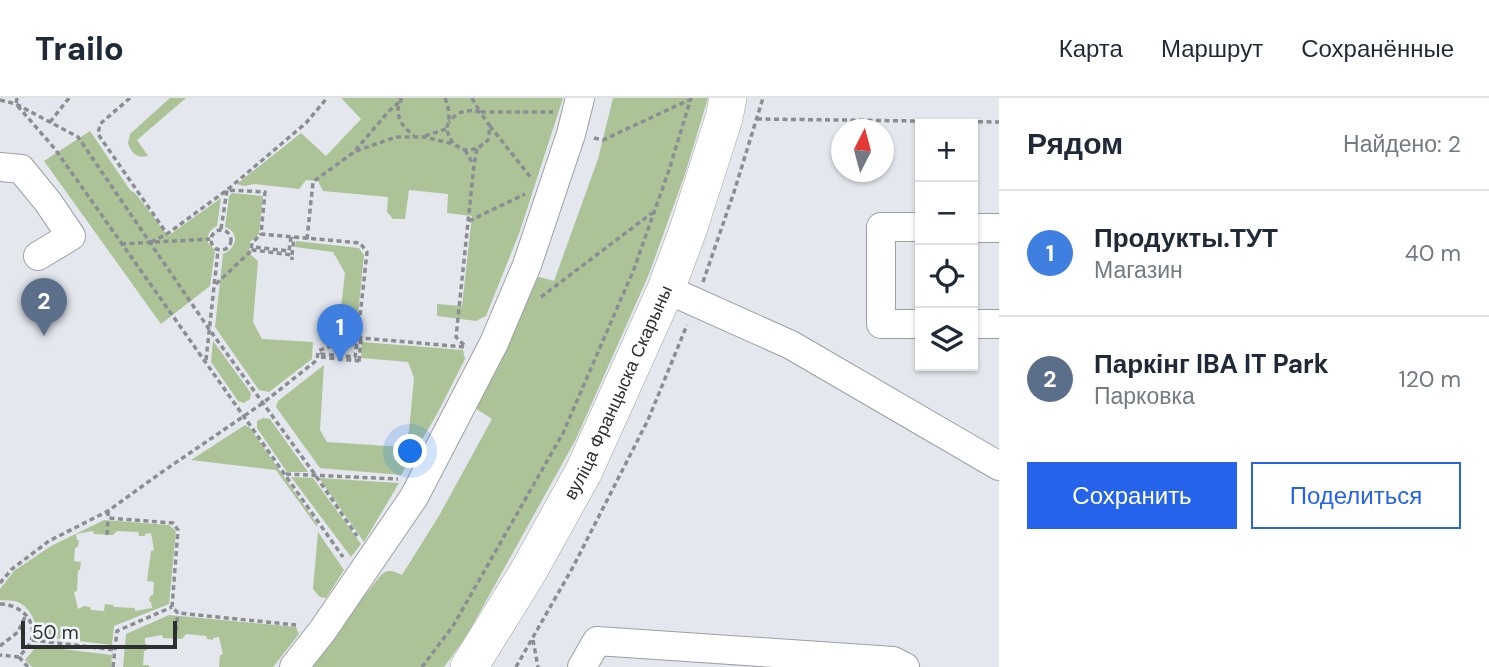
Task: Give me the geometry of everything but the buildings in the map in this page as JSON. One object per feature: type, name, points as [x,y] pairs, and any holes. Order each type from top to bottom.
[{"type":"main road","name":"вуліца Францыска Скарыны","points":[[469,667],[528,572],[583,471],[666,289],[724,117],[743,109]]},
{"type":"lane","points":[[294,667],[323,630],[414,497],[494,342],[527,265],[571,134],[572,105]]},
{"type":"lane","points":[[0,167],[21,169],[71,236],[38,256]]},
{"type":"lane","points":[[915,227],[881,227],[881,324],[915,324]]},
{"type":"lane","points":[[978,228],[999,228]]},
{"type":"lane","points":[[666,289],[791,345],[999,466]]},
{"type":"lane","points":[[978,324],[999,324]]},
{"type":"lane","points":[[582,667],[597,641],[893,661],[905,667]]},
{"type":"path","points":[[50,122],[69,98]]},
{"type":"path","points":[[130,98],[100,124],[98,134],[167,234]]},
{"type":"path","points":[[150,242],[167,234],[227,190],[306,123],[327,98]]},
{"type":"path","points":[[445,98],[449,108],[449,122]]},
{"type":"path","points":[[472,98],[490,126],[538,187]]},
{"type":"path","points":[[603,140],[691,99]]},
{"type":"path","points":[[422,667],[453,626],[562,433],[634,269],[691,99]]},
{"type":"path","points":[[0,100],[16,101],[78,137],[209,329],[357,537]]},
{"type":"path","points":[[400,100],[397,115],[403,127],[413,135],[453,144],[465,150],[477,149],[488,140],[490,126]]},
{"type":"path","points":[[307,239],[313,182],[354,152],[400,100]]},
{"type":"path","points":[[16,101],[55,149],[343,557]]},
{"type":"path","points":[[453,144],[446,129],[456,114],[467,109],[480,112],[572,105]]},
{"type":"path","points":[[743,109],[999,122]]},
{"type":"path","points":[[354,152],[396,137],[425,136],[446,129]]},
{"type":"path","points":[[468,353],[456,337],[477,149]]},
{"type":"path","points":[[465,150],[474,165]]},
{"type":"path","points":[[221,229],[227,190]]},
{"type":"path","points":[[215,285],[251,251],[252,243],[261,233],[265,192],[227,190]]},
{"type":"path","points":[[468,221],[527,193]]},
{"type":"path","points":[[538,299],[654,212]]},
{"type":"path","points":[[221,229],[228,231],[231,237],[230,244],[225,249],[218,250],[210,239],[214,232],[221,229]]},
{"type":"path","points":[[261,233],[360,243],[367,252],[359,363],[320,357],[321,354],[355,357],[360,337]]},
{"type":"path","points":[[293,237],[292,257],[253,250],[254,247],[289,251],[293,237]]},
{"type":"path","points":[[121,244],[210,239]]},
{"type":"path","points":[[206,362],[218,250]]},
{"type":"path","points":[[317,360],[318,351],[360,337],[465,347]]},
{"type":"path","points":[[0,583],[12,569],[49,541],[108,511],[263,403],[317,360],[340,360]]},
{"type":"path","points":[[285,474],[407,480]]},
{"type":"path","points":[[107,535],[108,511]]},
{"type":"path","points":[[108,518],[173,523],[178,530],[172,607],[177,613],[300,626]]},
{"type":"path","points":[[0,604],[16,607],[26,615],[32,627],[32,640],[19,657]]},
{"type":"path","points":[[114,667],[117,631],[172,607]]},
{"type":"path","points":[[175,639],[177,613]]},
{"type":"path","points":[[0,646],[18,632],[26,615]]},
{"type":"path","points":[[533,638],[538,667]]},
{"type":"path","points":[[32,640],[115,650]]},
{"type":"path","points":[[0,655],[19,657],[28,667]]},
{"type":"green space","points":[[170,98],[186,98],[137,140],[148,156],[135,154],[128,143],[130,134]]},
{"type":"green space","points":[[341,98],[563,98],[520,231],[486,316],[476,321],[437,316],[437,304],[462,306],[472,216],[447,213],[448,194],[409,190],[405,219],[393,219],[387,212],[388,197],[323,191],[318,181],[306,180],[299,189],[237,184],[301,133],[326,156],[361,119]]},
{"type":"green space","points":[[613,98],[708,98],[685,174],[649,274],[576,439],[466,637],[444,667],[307,667],[381,575],[389,571],[402,575],[440,514],[492,419],[476,407],[535,278],[554,281],[598,159]]},
{"type":"green space","points":[[90,131],[130,190],[168,236],[221,198],[217,226],[210,231],[208,237],[208,243],[215,250],[210,286],[161,324],[44,161]]},
{"type":"green space","points":[[232,193],[263,196],[259,234],[250,242],[249,253],[258,261],[253,322],[262,339],[313,342],[312,359],[269,392],[259,390],[215,327],[223,254],[234,245],[235,240],[230,229],[225,227],[229,196]]},
{"type":"green space","points":[[296,241],[359,248],[364,255],[356,334],[338,332],[345,273],[333,252],[295,247]]},
{"type":"green space","points":[[213,341],[251,393],[250,399],[244,403],[238,401],[211,362]]},
{"type":"green space","points":[[362,342],[463,350],[465,359],[401,475],[320,468],[276,407],[278,401],[324,365],[320,430],[327,442],[403,447],[409,431],[414,378],[408,362],[361,358]]},
{"type":"green space","points":[[270,419],[308,472],[287,472],[257,428],[257,421]]},
{"type":"green space","points":[[245,425],[250,428],[317,527],[276,470],[191,460]]},
{"type":"green space","points":[[291,477],[313,478],[361,544],[351,557]]},
{"type":"green space","points":[[319,478],[399,483],[364,542]]},
{"type":"green space","points":[[104,520],[169,525],[176,531],[169,604],[114,626],[112,645],[38,636],[27,608],[18,602],[0,600],[0,589],[14,571],[51,546]],"holes":[[[93,531],[94,534],[113,535],[117,531],[138,532],[139,536],[145,536],[151,533],[154,550],[151,551],[147,581],[154,582],[153,595],[149,601],[152,608],[135,611],[135,608],[105,604],[104,611],[91,610],[90,607],[84,606],[78,609],[74,592],[77,591],[81,562],[74,561],[79,540],[76,534]]]},
{"type":"green space","points":[[318,532],[344,570],[326,598],[320,597],[313,589]]},
{"type":"green space","points":[[169,615],[296,627],[299,634],[273,667],[219,667],[220,655],[223,654],[219,637],[213,640],[207,639],[206,636],[186,634],[182,639],[163,638],[162,635],[145,638],[147,650],[144,651],[143,665],[149,667],[123,667],[126,634]]},
{"type":"green space","points":[[37,646],[112,655],[111,667],[32,667],[25,660]]},
{"type":"place","name":"Паркінг IBA IT Park","points":[[44,336]]},
{"type":"place","name":"Продукты.ТУТ","points":[[340,362]]}]
